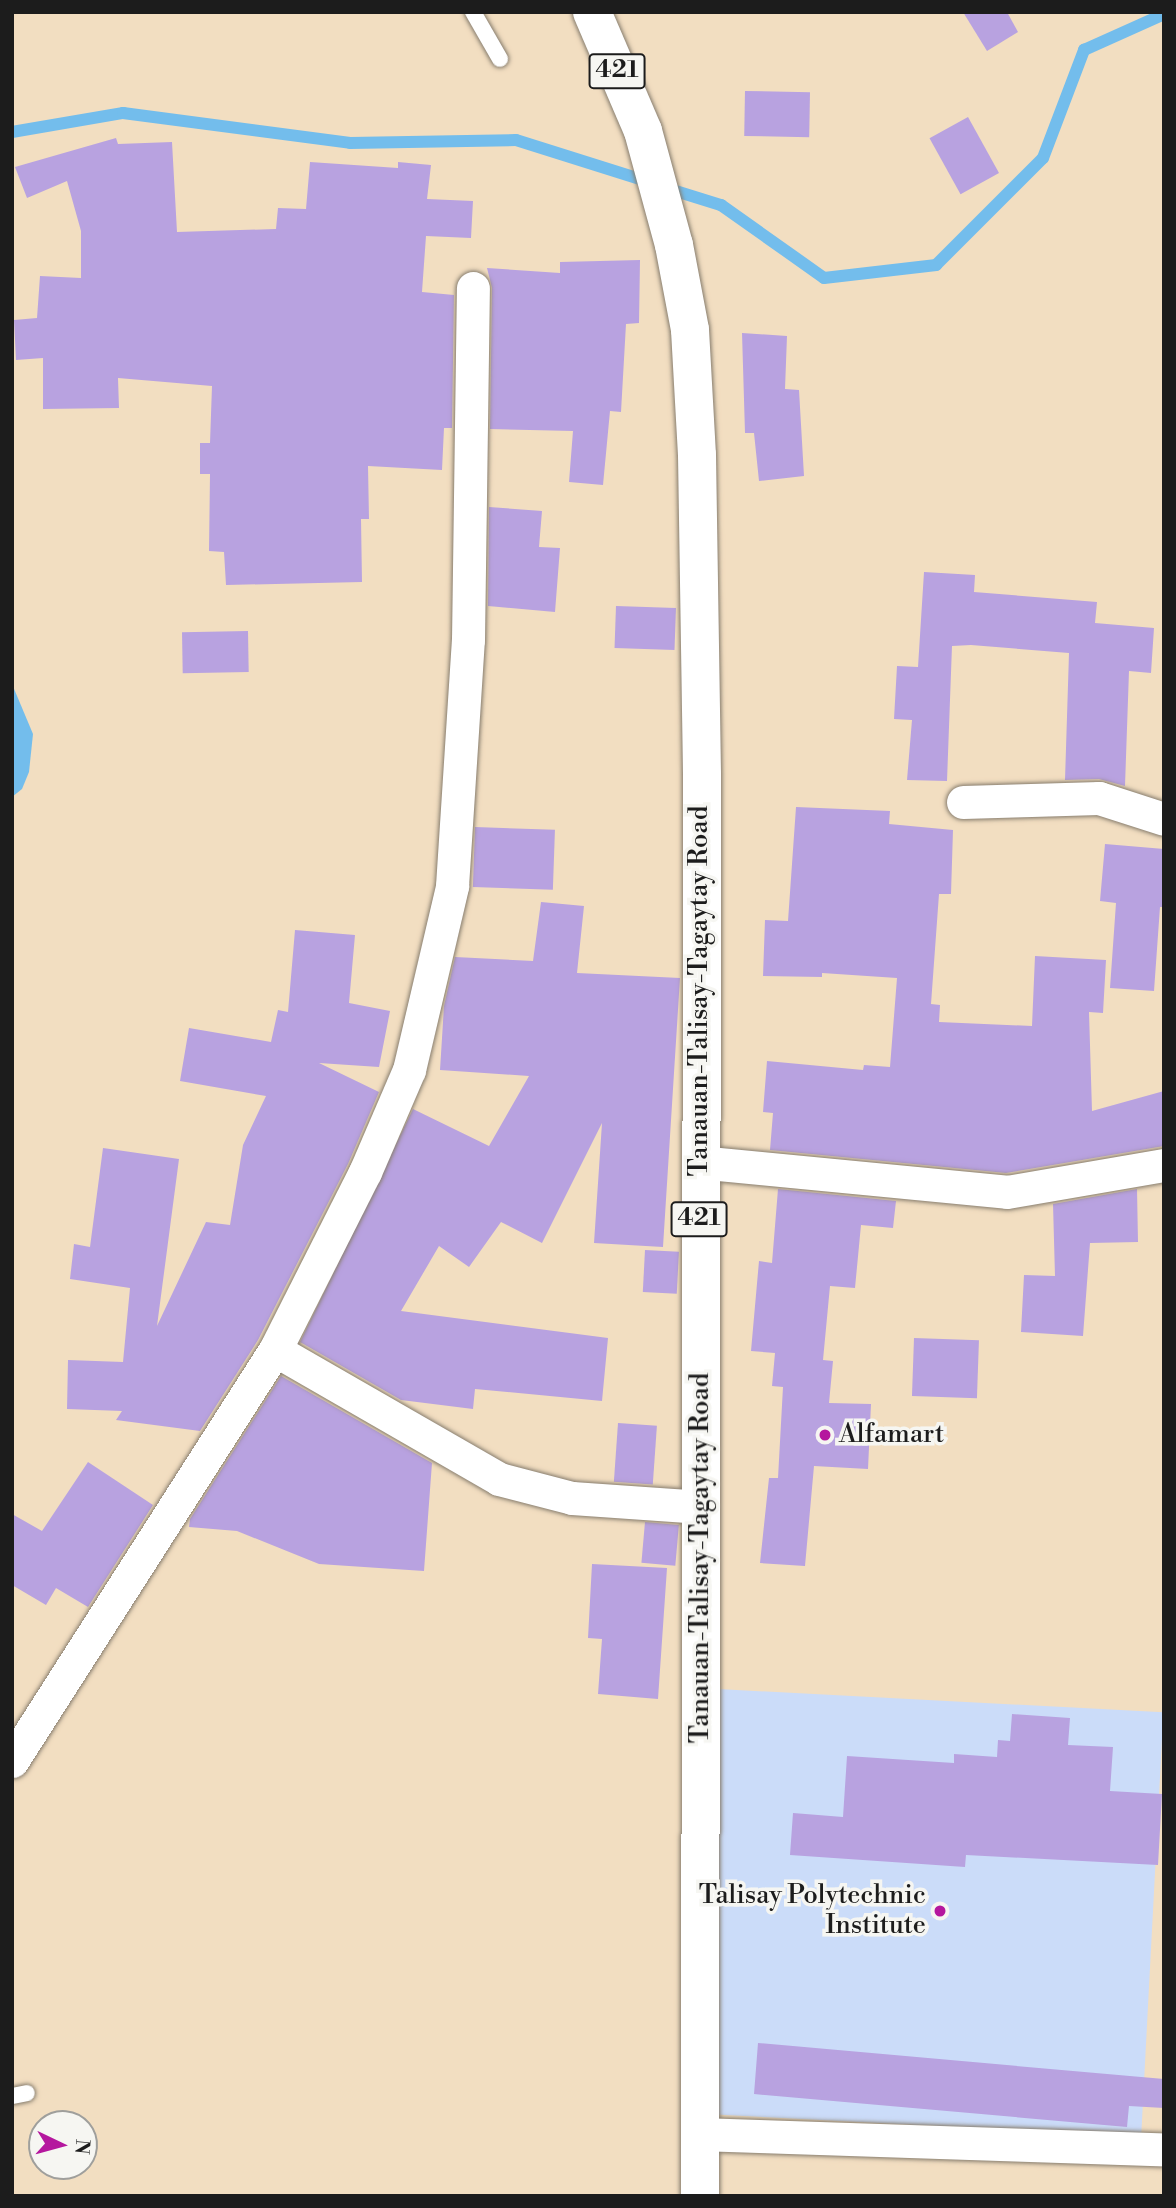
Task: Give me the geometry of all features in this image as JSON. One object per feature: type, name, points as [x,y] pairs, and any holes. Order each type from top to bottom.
[{"type":"main road","name":"Tanauan-Talisay-Tagaytay Road","points":[[592,12],[643,131],[674,245],[690,330],[697,455],[702,775],[698,1161],[702,1507],[700,2196]]},
{"type":"street","points":[[12,1761],[275,1350],[365,1172],[409,1070],[452,886],[468,640],[473,288]]},
{"type":"street","points":[[962,802],[1099,798],[1164,819]]},
{"type":"street","points":[[698,1161],[1007,1192],[1164,1165]]},
{"type":"street","points":[[275,1350],[499,1479],[572,1498],[702,1507]]},
{"type":"street","points":[[700,2133],[1164,2149]]},
{"type":"lane","points":[[473,12],[500,59]]},
{"type":"shaded area","name":"Talisay Polytechnic Institute","points":[[718,1689],[1163,1712],[1141,2137],[696,2113]]},
{"type":"water","points":[[12,684],[33,734],[29,772],[22,789],[12,797]]},
{"type":"building","points":[[963,12],[1007,12],[1018,32],[987,51]]},
{"type":"building","points":[[745,91],[810,92],[809,137],[744,136]]},
{"type":"building","points":[[968,117],[999,173],[961,194],[930,138]]},
{"type":"building","points":[[116,138],[118,144],[172,142],[177,232],[276,229],[278,208],[306,209],[310,162],[398,168],[398,162],[431,165],[427,199],[473,201],[471,238],[426,236],[422,292],[454,295],[452,428],[444,428],[442,470],[368,466],[369,519],[361,519],[362,582],[226,585],[224,552],[209,551],[210,474],[200,474],[200,443],[210,443],[212,386],[118,378],[119,408],[43,409],[43,358],[16,360],[14,320],[37,318],[40,276],[81,278],[81,231],[67,181],[27,198],[15,167]]},
{"type":"building","points":[[640,260],[639,323],[626,324],[621,412],[610,411],[603,485],[569,482],[573,431],[490,429],[492,288],[487,268],[560,273],[560,262]]},
{"type":"building","points":[[742,333],[787,336],[785,389],[799,390],[804,476],[759,481],[754,433],[745,433]]},
{"type":"building","points":[[489,507],[542,511],[539,547],[560,548],[555,612],[488,606]]},
{"type":"building","points":[[924,572],[975,575],[974,592],[1097,602],[1095,623],[1154,628],[1151,673],[1129,671],[1125,786],[1099,779],[1065,780],[1069,653],[971,645],[952,646],[947,781],[907,780],[912,720],[894,719],[897,666],[918,667]]},
{"type":"building","points":[[616,606],[676,608],[674,650],[615,648]]},
{"type":"building","points":[[248,631],[249,672],[183,673],[182,632]]},
{"type":"building","points":[[796,807],[890,811],[889,824],[953,830],[951,894],[939,894],[931,1004],[940,1005],[939,1022],[1032,1026],[1035,956],[1106,960],[1103,1013],[1089,1012],[1092,1111],[1164,1091],[1164,1146],[1006,1173],[770,1150],[773,1113],[763,1112],[767,1061],[863,1070],[864,1065],[890,1067],[897,978],[822,973],[822,977],[763,976],[765,920],[788,921]]},
{"type":"building","points":[[475,827],[555,830],[553,890],[473,887]]},
{"type":"building","points":[[1105,844],[1164,849],[1164,907],[1160,907],[1154,991],[1110,988],[1116,903],[1100,901]]},
{"type":"building","points":[[541,902],[584,906],[577,973],[680,978],[663,1247],[594,1243],[602,1123],[542,1243],[501,1222],[469,1267],[439,1246],[401,1311],[608,1338],[602,1401],[475,1389],[473,1409],[401,1400],[300,1342],[413,1109],[489,1146],[529,1076],[440,1070],[444,1006],[455,957],[533,961]]},
{"type":"building","points":[[295,930],[355,935],[349,1003],[390,1011],[379,1067],[319,1063],[379,1092],[348,1164],[258,1340],[200,1431],[116,1420],[122,1411],[67,1409],[68,1360],[123,1362],[130,1288],[70,1279],[74,1244],[90,1247],[103,1148],[179,1159],[157,1326],[206,1222],[230,1225],[243,1145],[266,1096],[180,1081],[189,1028],[271,1042],[278,1010],[288,1012]]},
{"type":"building","points":[[778,1189],[896,1201],[893,1228],[861,1225],[855,1288],[830,1286],[823,1360],[833,1361],[829,1403],[871,1404],[868,1469],[814,1466],[805,1566],[760,1563],[769,1478],[778,1478],[783,1387],[772,1386],[775,1353],[751,1351],[759,1261],[772,1263]]},
{"type":"building","points":[[1137,1189],[1138,1242],[1090,1243],[1083,1336],[1021,1332],[1024,1275],[1055,1276],[1053,1204]]},
{"type":"building","points":[[645,1250],[679,1252],[677,1294],[643,1292]]},
{"type":"building","points":[[914,1338],[979,1340],[977,1398],[912,1396]]},
{"type":"building","points":[[281,1376],[432,1463],[424,1571],[319,1564],[237,1531],[189,1527],[190,1519]]},
{"type":"building","points":[[618,1423],[657,1426],[653,1485],[614,1482]]},
{"type":"building","points":[[88,1462],[153,1505],[88,1607],[56,1588],[46,1605],[12,1585],[12,1514],[42,1531]]},
{"type":"building","points":[[645,1522],[679,1525],[675,1566],[641,1563]]},
{"type":"building","points":[[592,1564],[667,1568],[658,1699],[598,1694],[602,1639],[588,1638]]},
{"type":"building","points":[[1012,1714],[1070,1718],[1068,1745],[1113,1747],[1110,1791],[1162,1794],[1158,1865],[966,1855],[965,1867],[790,1855],[793,1813],[843,1817],[847,1756],[954,1763],[954,1754],[997,1757],[998,1740],[1010,1741]]},
{"type":"building","points":[[758,2043],[1164,2079],[1164,2108],[1129,2106],[1127,2127],[754,2094]]},
{"type":"waterway","points":[[666,188],[721,205],[824,278],[936,265],[1043,158],[1084,50],[1164,14]]},
{"type":"waterway","points":[[12,132],[123,113],[350,143],[516,140],[649,182]]},
{"type":"place","name":"Alfamart","points":[[825,1435]]},
{"type":"place","name":"Talisay Polytechnic Institute","points":[[940,1911]]}]
